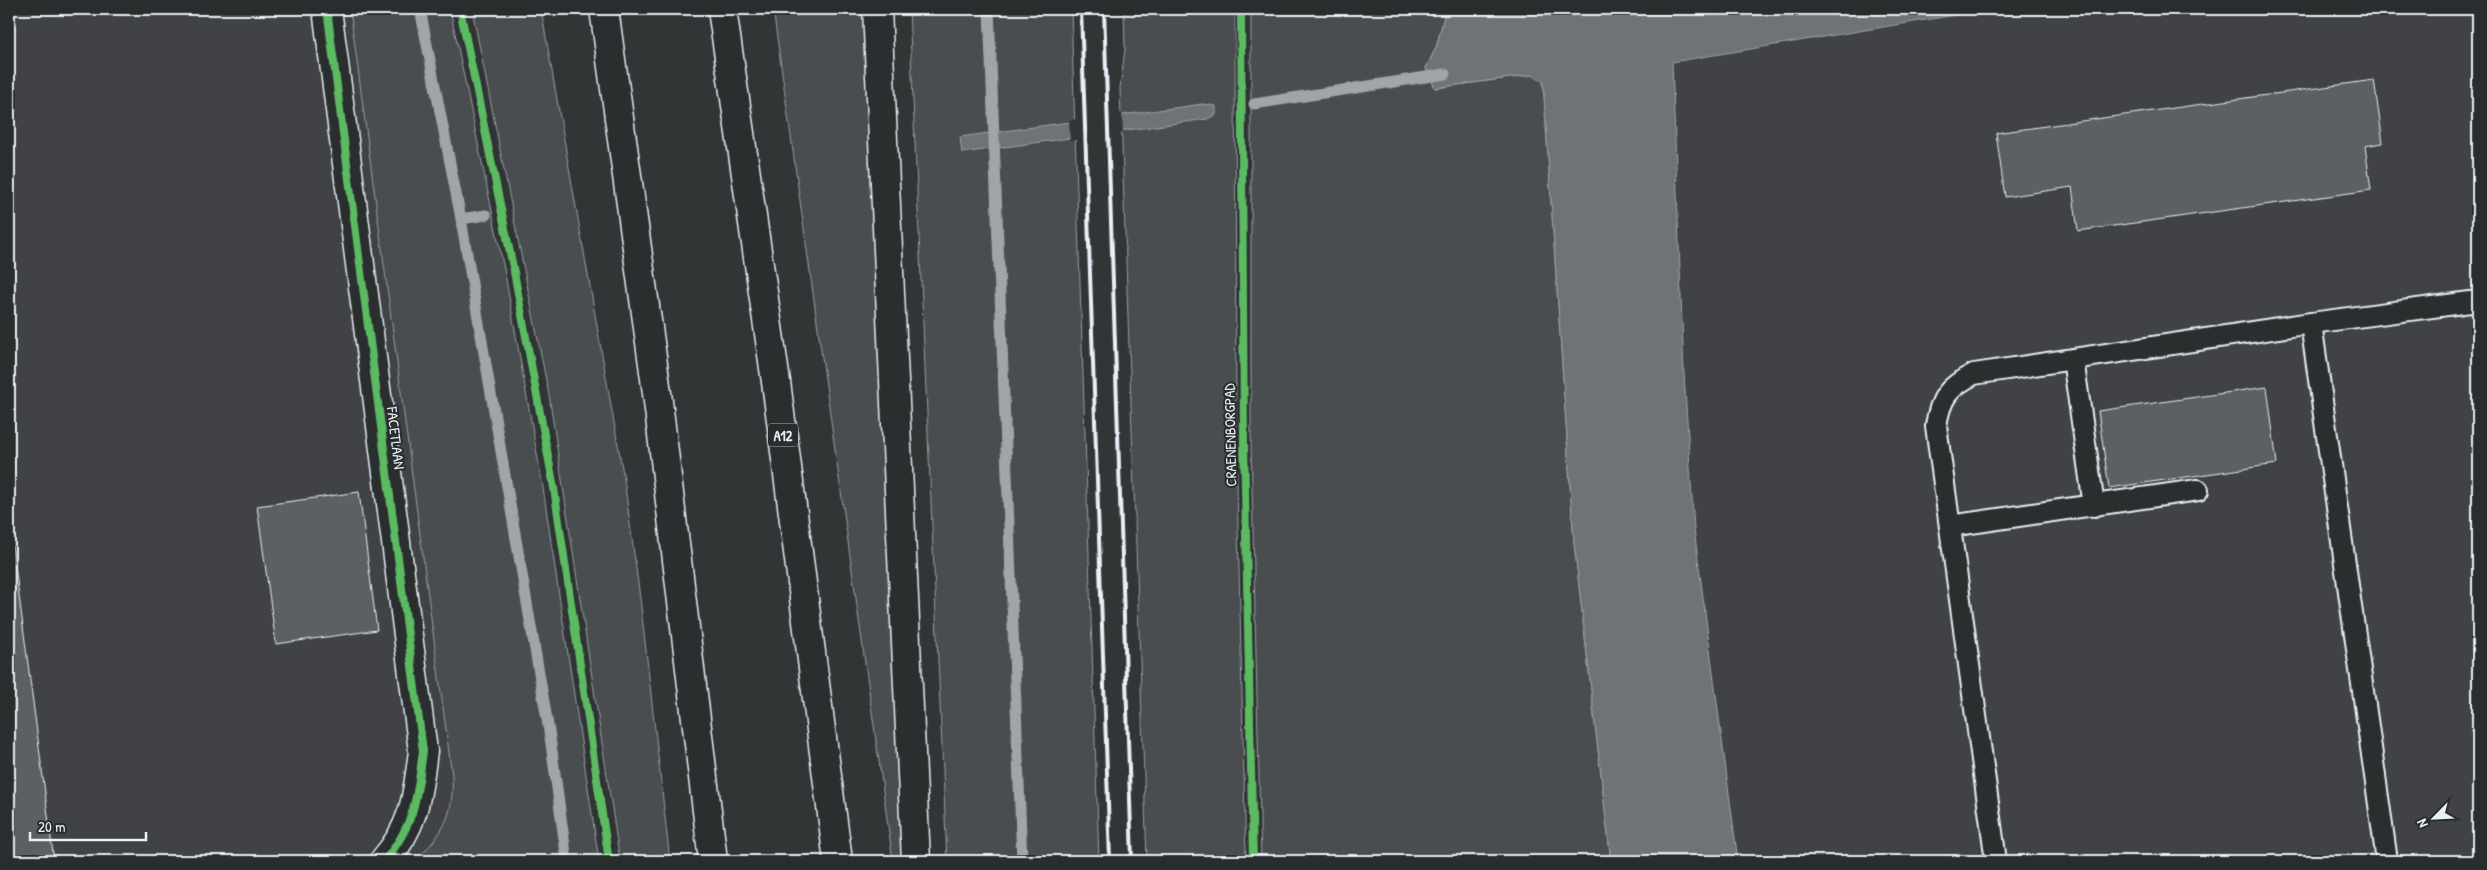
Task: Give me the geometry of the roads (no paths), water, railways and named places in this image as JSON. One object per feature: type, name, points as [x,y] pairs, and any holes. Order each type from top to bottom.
[{"type":"main road","name":"FACETLAAN","points":[[327,9],[423,751],[416,805],[400,842],[384,861]]},
{"type":"main road","points":[[604,9],[657,393],[714,861]]},
{"type":"main road","name":"A12","points":[[722,9],[776,382],[838,861]]},
{"type":"main road","points":[[877,9],[916,861]]},
{"type":"lane","points":[[1996,861],[1936,426],[1939,406],[1948,392],[1974,374],[2311,323],[2478,301]]},
{"type":"lane","points":[[2311,323],[2387,861]]},
{"type":"lane","points":[[2073,359],[2094,506]]},
{"type":"lane","points":[[1950,526],[2198,490]]},
{"type":"waterway","points":[[420,9],[461,219],[550,737],[567,861]]},
{"type":"waterway","points":[[989,9],[1022,861]]},
{"type":"waterway","points":[[1254,104],[1445,74]]},
{"type":"waterway","points":[[461,219],[486,215]]},
{"type":"railway","points":[[1081,9],[1110,861]]},
{"type":"railway","points":[[1104,9],[1132,861]]}]
